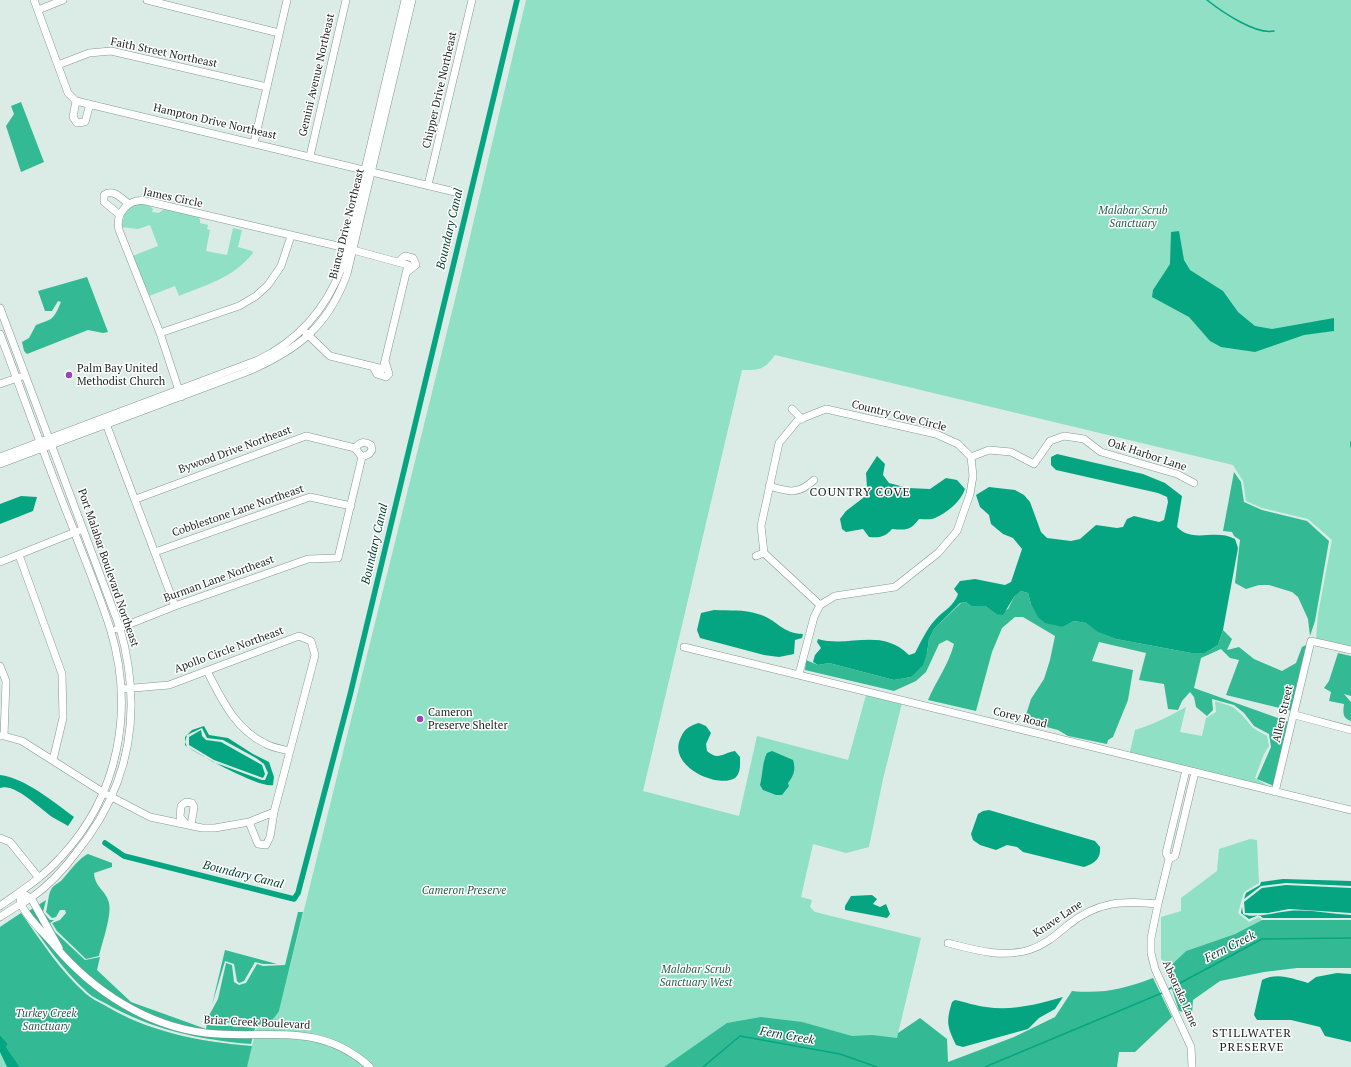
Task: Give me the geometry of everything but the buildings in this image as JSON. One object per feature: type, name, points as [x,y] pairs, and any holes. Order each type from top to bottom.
[{"type":"street","points":[[34,0],[68,93],[76,101],[73,117],[77,123],[84,122],[90,104]]},
{"type":"street","points":[[38,10],[63,0]]},
{"type":"street","points":[[147,0],[279,32]]},
{"type":"street","points":[[254,143],[287,0]]},
{"type":"street","name":"Gemini Avenue Northeast","points":[[310,156],[346,0]]},
{"type":"street","name":"Bianca Drive Northeast","points":[[404,21],[405,0]]},
{"type":"street","name":"Bianca Drive Northeast","points":[[51,441],[106,425],[246,372],[284,354],[306,333],[335,286],[350,249],[372,171],[386,96],[404,21],[412,0]]},
{"type":"street","name":"Chipper Drive Northeast","points":[[428,185],[472,0]]},
{"type":"street","name":"Faith Street Northeast","points":[[58,65],[89,53],[111,51],[267,87]]},
{"type":"street","name":"Bianca Drive Northeast","points":[[350,249],[364,169],[386,96]]},
{"type":"street","name":"Hampton Drive Northeast","points":[[76,101],[455,192]]},
{"type":"street","points":[[129,204],[112,192],[108,192],[104,195],[104,202],[120,215],[119,230],[160,333],[181,397]]},
{"type":"street","name":"James Circle","points":[[120,215],[129,204],[138,201],[146,201],[350,249],[408,265],[385,361]]},
{"type":"street","points":[[160,333],[239,306],[256,296],[268,285],[281,266],[291,236]]},
{"type":"street","name":"Port Malabar Boulevard Northeast","points":[[0,310],[51,441],[120,628],[128,655],[131,688],[128,745],[112,798],[88,839],[66,865],[31,898],[0,917]]},
{"type":"street","points":[[306,333],[330,356],[383,369],[385,361]]},
{"type":"street","name":"Bianca Drive Northeast","points":[[51,441],[104,417],[244,365],[277,350],[306,333]]},
{"type":"street","name":"Port Malabar Boulevard Northeast","points":[[0,334],[40,445],[111,631],[122,689],[122,713],[119,743],[113,769],[104,793],[80,835],[60,858],[39,878],[0,906]]},
{"type":"street","points":[[373,367],[377,374],[386,377],[389,374],[389,368],[385,361]]},
{"type":"street","points":[[244,365],[246,372]]},
{"type":"street","points":[[0,384],[25,375]]},
{"type":"street","points":[[792,409],[802,419]]},
{"type":"street","name":"Country Cove Circle","points":[[764,553],[761,526],[779,443],[786,432],[798,420],[826,409],[936,434],[958,444],[971,456]]},
{"type":"street","points":[[104,417],[176,606]]},
{"type":"street","name":"Bywood Drive Northeast","points":[[136,499],[306,436],[355,448]]},
{"type":"street","name":"Oak Harbor Lane","points":[[971,456],[989,450],[1011,452],[1034,464],[1050,442],[1064,436],[1084,439],[1101,452],[1176,474],[1194,483]]},
{"type":"street","points":[[0,456],[51,441]]},
{"type":"street","points":[[366,442],[371,445],[372,450],[369,454],[362,457],[355,448],[360,443],[366,442]]},
{"type":"street","points":[[0,464],[40,445]]},
{"type":"street","points":[[799,674],[814,617],[820,605],[835,596],[895,587],[938,553],[957,531],[970,494],[973,476],[971,456]]},
{"type":"street","points":[[351,506],[362,457]]},
{"type":"street","points":[[769,486],[790,492],[805,489],[814,480]]},
{"type":"street","name":"Cobblestone Lane Northeast","points":[[155,552],[310,497],[351,506]]},
{"type":"street","name":"Burman Lane Northeast","points":[[111,631],[308,559],[338,558],[351,506]]},
{"type":"street","points":[[0,562],[83,529]]},
{"type":"street","points":[[756,556],[764,553],[820,605]]},
{"type":"street","points":[[20,555],[62,674],[63,718],[53,760]]},
{"type":"street","name":"Apollo Circle Northeast","points":[[122,689],[169,685],[299,636],[310,641],[315,655],[274,812],[270,837],[266,846],[258,844],[249,822]]},
{"type":"street","name":"Allen Street","points":[[1275,792],[1311,641],[1351,650]]},
{"type":"street","name":"Corey Road","points":[[684,647],[1351,810]]},
{"type":"street","points":[[0,666],[6,681],[2,736],[22,741],[112,798],[150,817],[202,828],[215,828],[249,822],[274,812]]},
{"type":"street","points":[[207,670],[226,708],[243,730],[266,745],[290,751]]},
{"type":"street","points":[[1294,715],[1351,730]]},
{"type":"street","name":"Absoraka Lane","points":[[1186,770],[1166,853],[1169,859],[1151,938],[1151,953],[1155,969],[1191,1047],[1192,1067]]},
{"type":"street","name":"Absoraka Lane","points":[[1169,859],[1176,856],[1195,772]]},
{"type":"street","points":[[1178,805],[1187,807]]},
{"type":"street","points":[[0,838],[10,842],[39,878]]},
{"type":"street","points":[[20,892],[31,898]]},
{"type":"street","points":[[20,892],[21,903]]},
{"type":"street","name":"Briar Creek Boulevard","points":[[31,898],[56,941],[62,955]]},
{"type":"street","name":"Knave Lane","points":[[948,943],[989,953],[1019,952],[1032,949],[1046,942],[1081,916],[1101,906],[1134,902],[1158,904]]},
{"type":"street","name":"Briar Creek Boulevard","points":[[21,903],[62,955],[96,987],[148,1017],[180,1028],[206,1033],[258,1035],[295,1034],[317,1038],[356,1055],[370,1067]]},
{"type":"green space","points":[[526,0],[1351,0],[1351,648],[1316,640],[1318,614],[1332,540],[1308,519],[1262,508],[1246,501],[1243,481],[1233,465],[775,355],[768,364],[761,368],[742,370],[643,791],[739,816],[757,736],[848,760],[866,695],[902,703],[883,779],[869,847],[846,853],[813,844],[801,897],[812,900],[810,907],[815,912],[921,938],[890,1067],[0,1067],[0,927],[21,913],[59,966],[86,994],[121,1014],[157,1029],[214,1042],[252,1046],[262,1008],[279,1011],[460,279]]},
{"type":"green space","points":[[21,102],[44,162],[21,172],[6,126],[14,114],[11,106]]},
{"type":"green space","points":[[138,203],[149,205],[153,209],[152,212],[159,213],[165,208],[198,216],[200,223],[208,225],[207,229],[210,230],[206,251],[227,255],[233,228],[242,230],[238,247],[252,251],[253,253],[237,269],[210,284],[179,296],[175,286],[149,296],[146,287],[143,288],[130,257],[158,246],[150,225],[138,229],[121,227],[126,210]]},
{"type":"green space","points":[[87,277],[108,332],[103,333],[88,330],[27,354],[24,351],[22,342],[29,338],[36,325],[49,320],[54,316],[61,302],[58,301],[52,311],[45,311],[38,291]]},
{"type":"green space","points":[[1234,472],[1241,482],[1244,502],[1262,510],[1307,521],[1329,541],[1315,621],[1310,636],[1308,619],[1298,597],[1292,592],[1269,585],[1259,585],[1246,589],[1235,583],[1240,540],[1234,536],[1232,532],[1223,531]]},
{"type":"green space","points":[[1021,591],[1028,593],[1031,604],[1063,627],[1074,621],[1086,623],[1099,632],[1116,639],[1191,653],[1205,653],[1218,645],[1223,630],[1232,639],[1227,650],[1239,647],[1254,659],[1282,671],[1296,663],[1302,647],[1308,644],[1292,711],[1226,695],[1239,660],[1230,658],[1221,649],[1201,658],[1194,688],[1289,722],[1274,786],[1257,779],[1271,747],[1269,734],[1254,726],[1244,713],[1234,705],[1212,699],[1213,710],[1207,716],[1196,707],[1194,697],[1190,692],[1182,701],[1178,710],[1168,709],[1164,684],[1139,680],[1146,653],[1099,642],[1092,661],[1133,670],[1128,700],[1113,737],[1108,740],[1107,744],[1068,736],[1058,730],[1024,721],[1031,699],[1044,679],[1055,636],[1023,617],[1015,617],[1002,628],[992,652],[976,711],[928,700],[952,651],[954,644],[947,640],[939,644],[926,672],[916,681],[894,691],[805,670],[806,660],[818,665],[829,663],[894,680],[911,677],[927,653],[929,639],[934,629],[961,603],[966,602],[971,606],[985,606],[996,614],[1008,609],[1014,597]]},
{"type":"green space","points":[[1338,653],[1351,656],[1351,696],[1344,694],[1351,702],[1351,721],[1346,718],[1343,712],[1344,704],[1329,701],[1331,692],[1324,688],[1329,681]]},
{"type":"green space","points":[[1215,701],[1233,707],[1253,728],[1267,736],[1269,746],[1264,754],[1255,778],[1268,786],[1267,790],[1129,756],[1135,730],[1162,720],[1186,707],[1180,732],[1202,736],[1206,718],[1216,712]]},
{"type":"green space","points":[[1250,839],[1257,840],[1259,883],[1244,892],[1238,913],[1249,922],[1259,917],[1262,920],[1235,934],[1186,951],[1169,967],[1161,959],[1161,917],[1181,911],[1181,898],[1217,871],[1219,849]]},
{"type":"green space","points":[[88,854],[112,863],[112,867],[94,873],[98,886],[108,899],[110,908],[99,956],[86,959],[57,931],[52,923],[60,920],[66,913],[65,910],[60,910],[56,917],[52,918],[46,912],[52,888]]},
{"type":"green space","points":[[46,900],[43,912],[50,920],[54,920],[50,923],[55,932],[85,960],[100,957],[97,970],[131,1002],[206,1029],[207,1024],[255,1028],[251,1044],[213,1040],[175,1032],[139,1020],[91,995],[61,964],[24,914]]},
{"type":"green space","points":[[298,912],[303,912],[279,1011],[274,1017],[265,1024],[260,1025],[206,1021],[218,999],[226,963],[232,965],[234,982],[239,985],[246,983],[257,964],[263,966],[285,965]]},
{"type":"green space","name":"Turkey Creek Sanctuary","points":[[21,913],[59,966],[90,997],[121,1014],[157,1029],[214,1042],[252,1046],[247,1067],[20,1067],[6,1047],[8,1044],[0,1035],[0,927]]},
{"type":"green space","points":[[1262,920],[1351,920],[1351,968],[1297,968],[1264,972],[1220,981],[1193,1000],[1192,1014],[1179,1011],[1166,970],[1186,951],[1235,934]]},
{"type":"green space","points":[[225,950],[277,964],[263,964],[255,962],[244,981],[239,983],[237,981],[234,964],[225,961],[212,1005]]},
{"type":"green space","points":[[1153,978],[1172,1017],[1135,1052],[1119,1052],[1117,1067],[664,1067],[727,1023],[761,1017],[802,1022],[852,1036],[872,1035],[897,1038],[898,1033],[920,1018],[947,1039],[948,1062],[1014,1037],[1055,1017],[1072,991],[1094,992],[1113,990]]},
{"type":"shaded area","points":[[1179,231],[1184,260],[1190,270],[1223,291],[1238,312],[1255,326],[1272,329],[1334,318],[1334,331],[1304,335],[1255,352],[1221,347],[1210,341],[1189,317],[1152,297],[1153,290],[1170,264],[1171,232]]},
{"type":"shaded area","points":[[1057,454],[1143,474],[1165,483],[1182,496],[1177,527],[1183,532],[1197,535],[1220,535],[1235,539],[1238,548],[1223,630],[1218,645],[1205,653],[1191,653],[1116,639],[1098,632],[1086,623],[1074,621],[1063,627],[1045,623],[1038,617],[1031,604],[1028,593],[1021,591],[1014,597],[1003,615],[996,614],[985,606],[971,606],[966,602],[960,603],[934,629],[929,639],[923,665],[911,677],[894,680],[829,663],[818,665],[813,662],[815,655],[821,648],[817,642],[818,639],[830,641],[876,640],[887,642],[898,647],[909,655],[915,653],[932,624],[956,598],[958,594],[954,589],[960,581],[975,579],[1005,585],[1011,582],[1022,549],[1013,538],[1003,534],[991,524],[989,515],[980,507],[976,495],[989,487],[1015,490],[1024,495],[1030,502],[1041,532],[1047,538],[1071,541],[1080,539],[1096,525],[1117,528],[1123,527],[1127,519],[1134,516],[1159,522],[1164,520],[1168,502],[1167,497],[1158,493],[1056,470],[1051,465],[1051,457]]},
{"type":"shaded area","points":[[877,456],[885,464],[883,475],[889,483],[908,488],[930,489],[946,478],[957,480],[965,489],[957,502],[940,516],[933,519],[919,519],[910,528],[901,530],[892,529],[885,535],[876,537],[869,537],[863,529],[846,532],[842,529],[840,519],[846,511],[863,498],[867,488],[866,473]]},
{"type":"shaded area","points":[[21,496],[37,497],[33,511],[0,524],[0,504]]},
{"type":"shaded area","points":[[714,610],[753,612],[765,616],[790,632],[803,634],[802,638],[795,640],[794,654],[779,657],[764,655],[700,638],[697,630],[701,613]]},
{"type":"shaded area","points":[[699,723],[706,726],[711,733],[706,744],[707,751],[714,756],[721,756],[735,751],[740,757],[739,771],[735,778],[727,781],[706,778],[687,766],[681,757],[678,748],[682,734],[688,728]]},
{"type":"shaded area","points":[[204,726],[209,735],[228,738],[269,762],[274,777],[273,785],[257,782],[215,763],[265,780],[268,773],[264,764],[256,758],[223,740],[207,738],[202,728],[187,735],[192,730]]},
{"type":"shaded area","points":[[201,730],[202,736],[206,740],[221,742],[262,765],[265,774],[263,778],[214,760],[189,745],[189,737]]},
{"type":"shaded area","points":[[772,751],[793,760],[794,764],[794,772],[788,783],[789,786],[782,795],[776,795],[763,790],[760,785],[765,757],[767,753]]},
{"type":"shaded area","points":[[0,775],[10,777],[29,786],[74,817],[68,826],[21,793],[6,787],[0,788]]},
{"type":"shaded area","points":[[989,810],[1095,841],[1100,847],[1098,858],[1091,864],[1084,867],[1023,852],[1017,847],[1007,845],[996,850],[980,845],[973,840],[971,834],[978,814]]},
{"type":"shaded area","points":[[1283,879],[1351,881],[1351,886],[1286,883],[1261,886],[1244,899],[1246,893],[1260,885],[1261,882]]},
{"type":"shaded area","points":[[1286,885],[1351,888],[1351,913],[1289,909],[1268,913],[1245,913],[1244,902],[1262,888]]},
{"type":"shaded area","points":[[872,895],[877,899],[873,904],[880,907],[886,904],[890,914],[887,918],[845,910],[845,906],[851,896]]},
{"type":"shaded area","points":[[1242,907],[1243,914],[1258,916],[1249,919],[1241,913]]},
{"type":"shaded area","points":[[1289,911],[1304,911],[1351,915],[1351,918],[1263,918],[1260,915]]},
{"type":"shaded area","points":[[1337,973],[1351,974],[1351,1042],[1325,1036],[1320,1027],[1291,1020],[1257,1020],[1254,1015],[1262,980],[1280,976],[1308,983],[1316,977]]},
{"type":"shaded area","points":[[1063,997],[1055,1009],[1039,1018],[1028,1029],[963,1047],[956,1045],[949,1028],[949,1014],[952,1002],[955,1000],[982,1006],[1006,1008],[1035,1004]]},
{"type":"shaded area","points":[[0,1035],[8,1044],[6,1047],[20,1067],[7,1067],[0,1052]]},
{"type":"waterway","name":"Boundary Canal","points":[[105,843],[124,856],[294,899],[298,893],[350,695],[517,0]]},
{"type":"waterway","points":[[1207,0],[1239,22],[1258,30],[1274,31]]},
{"type":"waterway","points":[[1351,442],[1351,447]]},
{"type":"waterway","name":"Fern Creek","points":[[1169,989],[1262,939],[1351,938]]},
{"type":"waterway","name":"Fern Creek","points":[[985,1067],[1162,993]]},
{"type":"waterway","name":"Fern Creek","points":[[703,1067],[740,1036],[840,1054],[877,1067]]},
{"type":"place","name":"Palm Bay United Methodist Church","points":[[69,375]]},
{"type":"place","name":"Cameron Preserve Shelter","points":[[420,719]]},
{"type":"district","name":"COUNTRY COVE","points":[[860,493]]},
{"type":"district","name":"STILLWATER PRESERVE","points":[[1252,1041]]},
{"type":"park label","name":"Malabar Scrub Sanctuary","points":[[1133,217]]},
{"type":"park label","name":"Cameron Preserve","points":[[464,891]]},
{"type":"park label","name":"Malabar Scrub Sanctuary West","points":[[696,976]]}]
